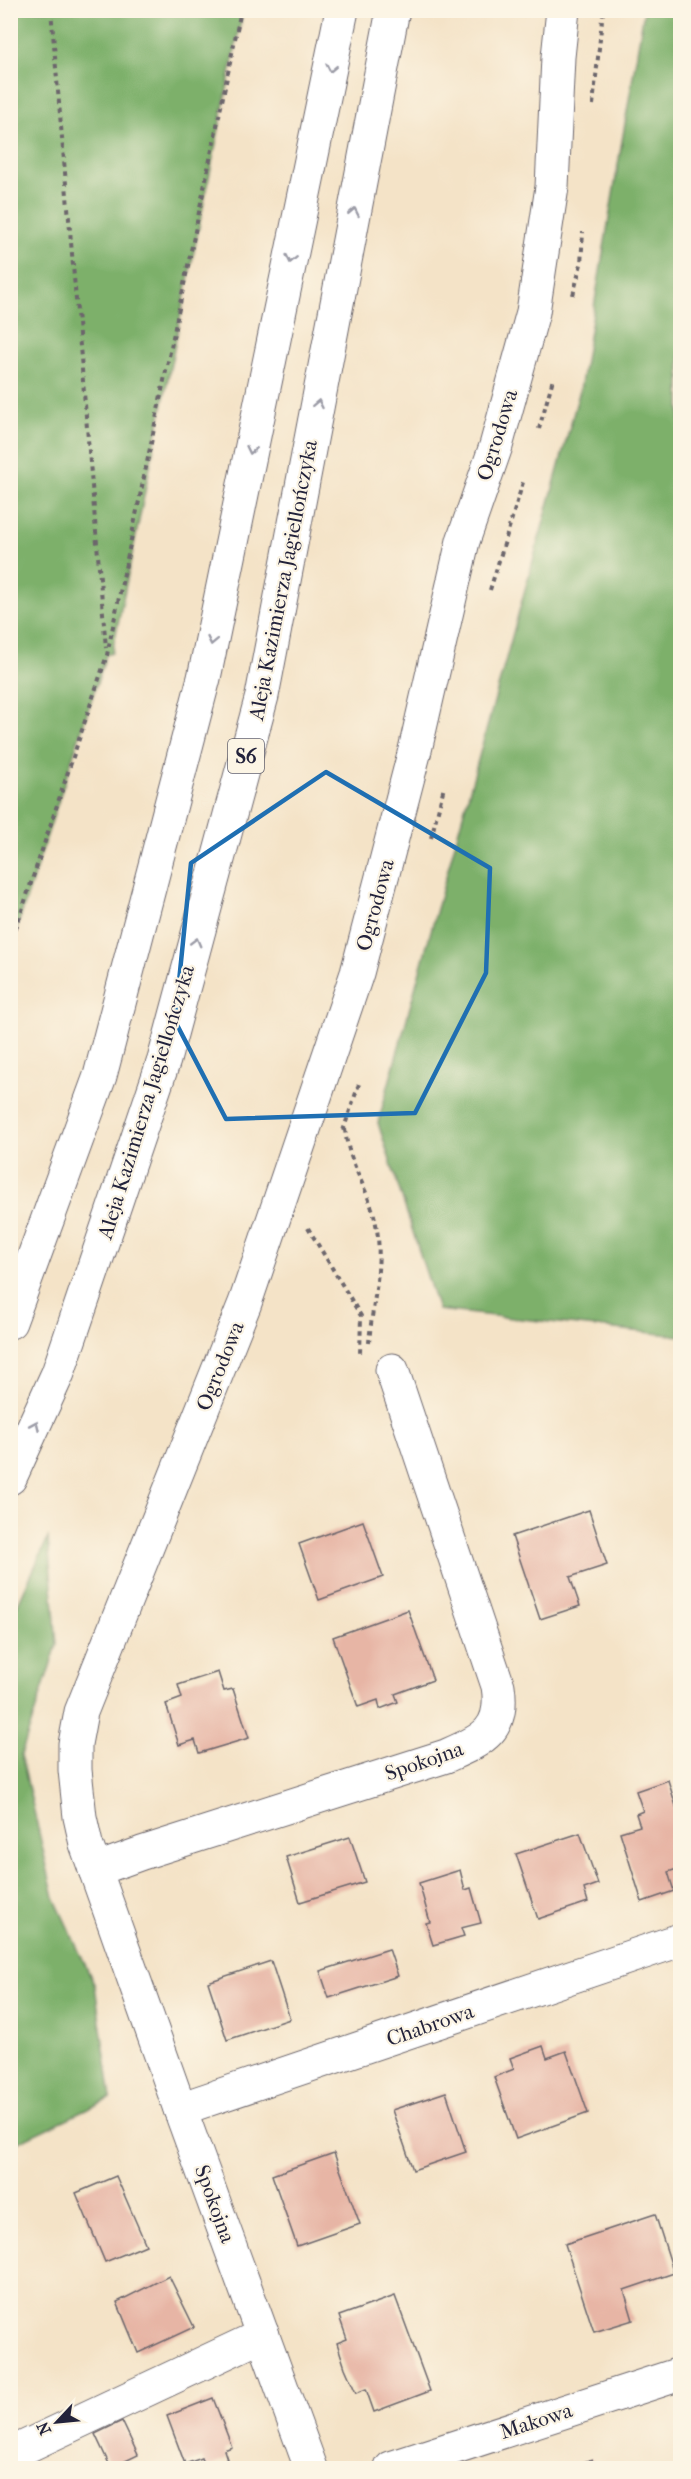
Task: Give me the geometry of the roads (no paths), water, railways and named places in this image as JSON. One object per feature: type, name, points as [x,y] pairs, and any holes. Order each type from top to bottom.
[{"type":"main road","points":[[10,1322],[100,1076],[204,678],[342,10]]},
{"type":"main road","name":"Aleja Kazimierza Jagiellończyka","points":[[10,1478],[58,1373],[164,1060],[262,696],[393,10]]},
{"type":"main road","name":"Ogrodowa","points":[[75,1770],[75,1744],[81,1712],[246,1303],[357,973],[415,750],[463,542],[496,446],[533,312],[552,188],[558,57],[563,10]]},
{"type":"main road","name":"Spokojna","points":[[96,1870],[142,1853],[446,1756],[479,1740],[499,1716],[498,1686],[380,1360]]},
{"type":"main road","name":"Spokojna","points":[[75,1770],[80,1817],[96,1870],[180,2109],[312,2469]]},
{"type":"main road","name":"Chabrowa","points":[[180,2109],[681,1940]]},
{"type":"main road","points":[[10,2454],[262,2335]]},
{"type":"main road","name":"Makowa","points":[[390,2469],[681,2374]]}]
